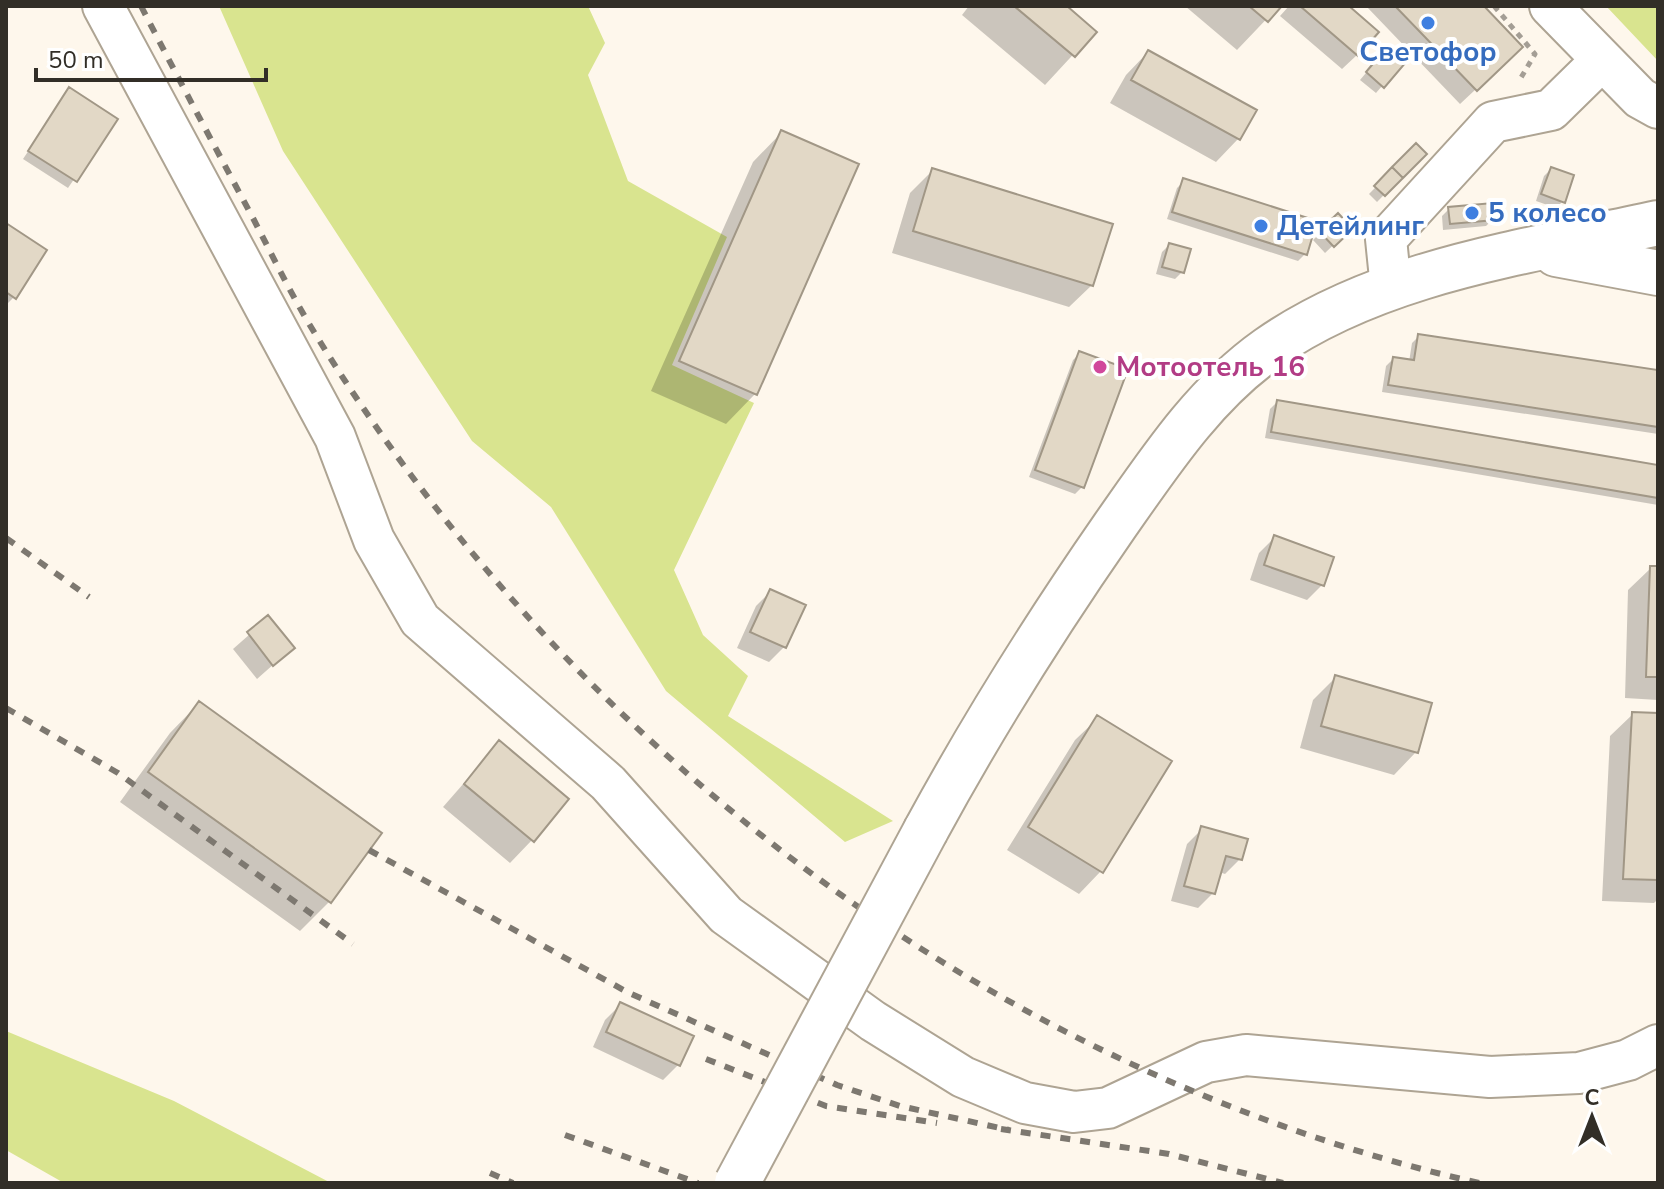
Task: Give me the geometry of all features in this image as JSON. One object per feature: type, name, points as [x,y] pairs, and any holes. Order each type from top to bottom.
[{"type":"main road","points":[[737,1183],[926,830],[1021,664],[1171,445],[1222,388],[1269,349],[1391,288],[1534,250],[1658,223]]},
{"type":"main road","points":[[1534,250],[1658,273]]},
{"type":"street","points":[[103,6],[335,437],[374,540],[420,620],[608,783],[726,915],[873,1021],[963,1077],[1025,1103],[1074,1112],[1108,1108],[1206,1062],[1246,1055],[1490,1077],[1579,1073],[1628,1060],[1658,1045]]},
{"type":"street","points":[[1550,6],[1649,103],[1658,138]]},
{"type":"street","points":[[1391,288],[1386,239],[1493,122],[1551,110],[1602,60]]},
{"type":"path","points":[[1493,122],[1535,54],[1494,6]]},
{"type":"green space","points":[[219,6],[588,6],[605,43],[588,75],[628,181],[727,237],[672,365],[754,403],[674,570],[703,635],[748,676],[728,716],[893,821],[845,842],[666,691],[551,507],[472,441],[283,151]]},
{"type":"green space","points":[[1606,6],[1658,6],[1658,61]]},
{"type":"green space","points":[[6,1031],[174,1101],[331,1183],[64,1183],[6,1150]]},
{"type":"building","points":[[1014,6],[1067,6],[1097,32],[1075,57]]},
{"type":"building","points":[[1249,6],[1282,6],[1268,22]]},
{"type":"building","points":[[1300,6],[1349,6],[1379,32],[1358,56]]},
{"type":"building","points":[[1395,6],[1484,6],[1523,47],[1477,91]]},
{"type":"building","points":[[1388,46],[1407,61],[1384,88],[1366,72]]},
{"type":"building","points":[[1148,50],[1257,110],[1240,140],[1131,80]]},
{"type":"building","points":[[69,87],[118,119],[77,182],[28,151]]},
{"type":"building","points":[[781,130],[859,164],[757,395],[679,361]]},
{"type":"building","points":[[1416,143],[1427,154],[1403,178],[1392,167]]},
{"type":"building","points":[[1392,167],[1403,178],[1385,196],[1374,186]]},
{"type":"building","points":[[1551,167],[1574,175],[1565,203],[1541,194]]},
{"type":"building","points":[[932,168],[1113,224],[1093,286],[913,231]]},
{"type":"building","points":[[1183,178],[1317,221],[1307,255],[1172,212]]},
{"type":"building","points":[[1493,203],[1495,220],[1450,224],[1448,207]]},
{"type":"building","points":[[1338,213],[1353,229],[1334,247],[1319,231]]},
{"type":"building","points":[[6,223],[47,250],[16,299],[6,292]]},
{"type":"building","points":[[1169,243],[1191,249],[1184,273],[1162,267]]},
{"type":"building","points":[[1418,334],[1658,370],[1658,427],[1388,385],[1393,357],[1414,360]]},
{"type":"building","points":[[1079,351],[1128,369],[1084,488],[1035,470]]},
{"type":"building","points":[[1277,400],[1658,465],[1658,498],[1271,432]]},
{"type":"building","points":[[1274,535],[1334,557],[1324,586],[1264,565]]},
{"type":"building","points":[[1650,566],[1658,566],[1658,677],[1646,677]]},
{"type":"building","points":[[770,589],[806,605],[786,648],[750,632]]},
{"type":"building","points":[[268,615],[295,648],[273,666],[247,632]]},
{"type":"building","points":[[1335,675],[1432,703],[1418,753],[1321,726]]},
{"type":"building","points":[[199,701],[382,833],[331,903],[148,772]]},
{"type":"building","points":[[1632,712],[1658,713],[1658,880],[1623,879]]},
{"type":"building","points":[[1097,715],[1172,761],[1103,873],[1028,827]]},
{"type":"building","points":[[499,740],[569,799],[534,842],[464,784]]},
{"type":"building","points":[[1201,826],[1248,839],[1242,860],[1226,856],[1215,894],[1184,886]]},
{"type":"building","points":[[620,1002],[694,1036],[680,1066],[606,1032]]},
{"type":"railway","points":[[141,6],[303,314],[415,480],[533,623],[665,754],[810,872],[964,975],[1128,1062],[1300,1132],[1479,1183]]},
{"type":"railway","points":[[6,538],[89,597]]},
{"type":"railway","points":[[6,708],[118,773],[353,944]]},
{"type":"railway","points":[[369,850],[629,993],[837,1085],[900,1106],[1009,1130]]},
{"type":"railway","points":[[706,1059],[826,1106],[937,1123]]},
{"type":"railway","points":[[1001,1129],[1169,1154],[1283,1183]]},
{"type":"railway","points":[[565,1135],[698,1183]]},
{"type":"railway","points":[[490,1173],[513,1183]]},
{"type":"place","name":"Светофор","points":[[1428,23]]},
{"type":"place","name":"5 колесо","points":[[1472,213]]},
{"type":"place","name":"Детейлинг","points":[[1261,226]]},
{"type":"place","name":"Мотоотель 16","points":[[1100,367]]}]
